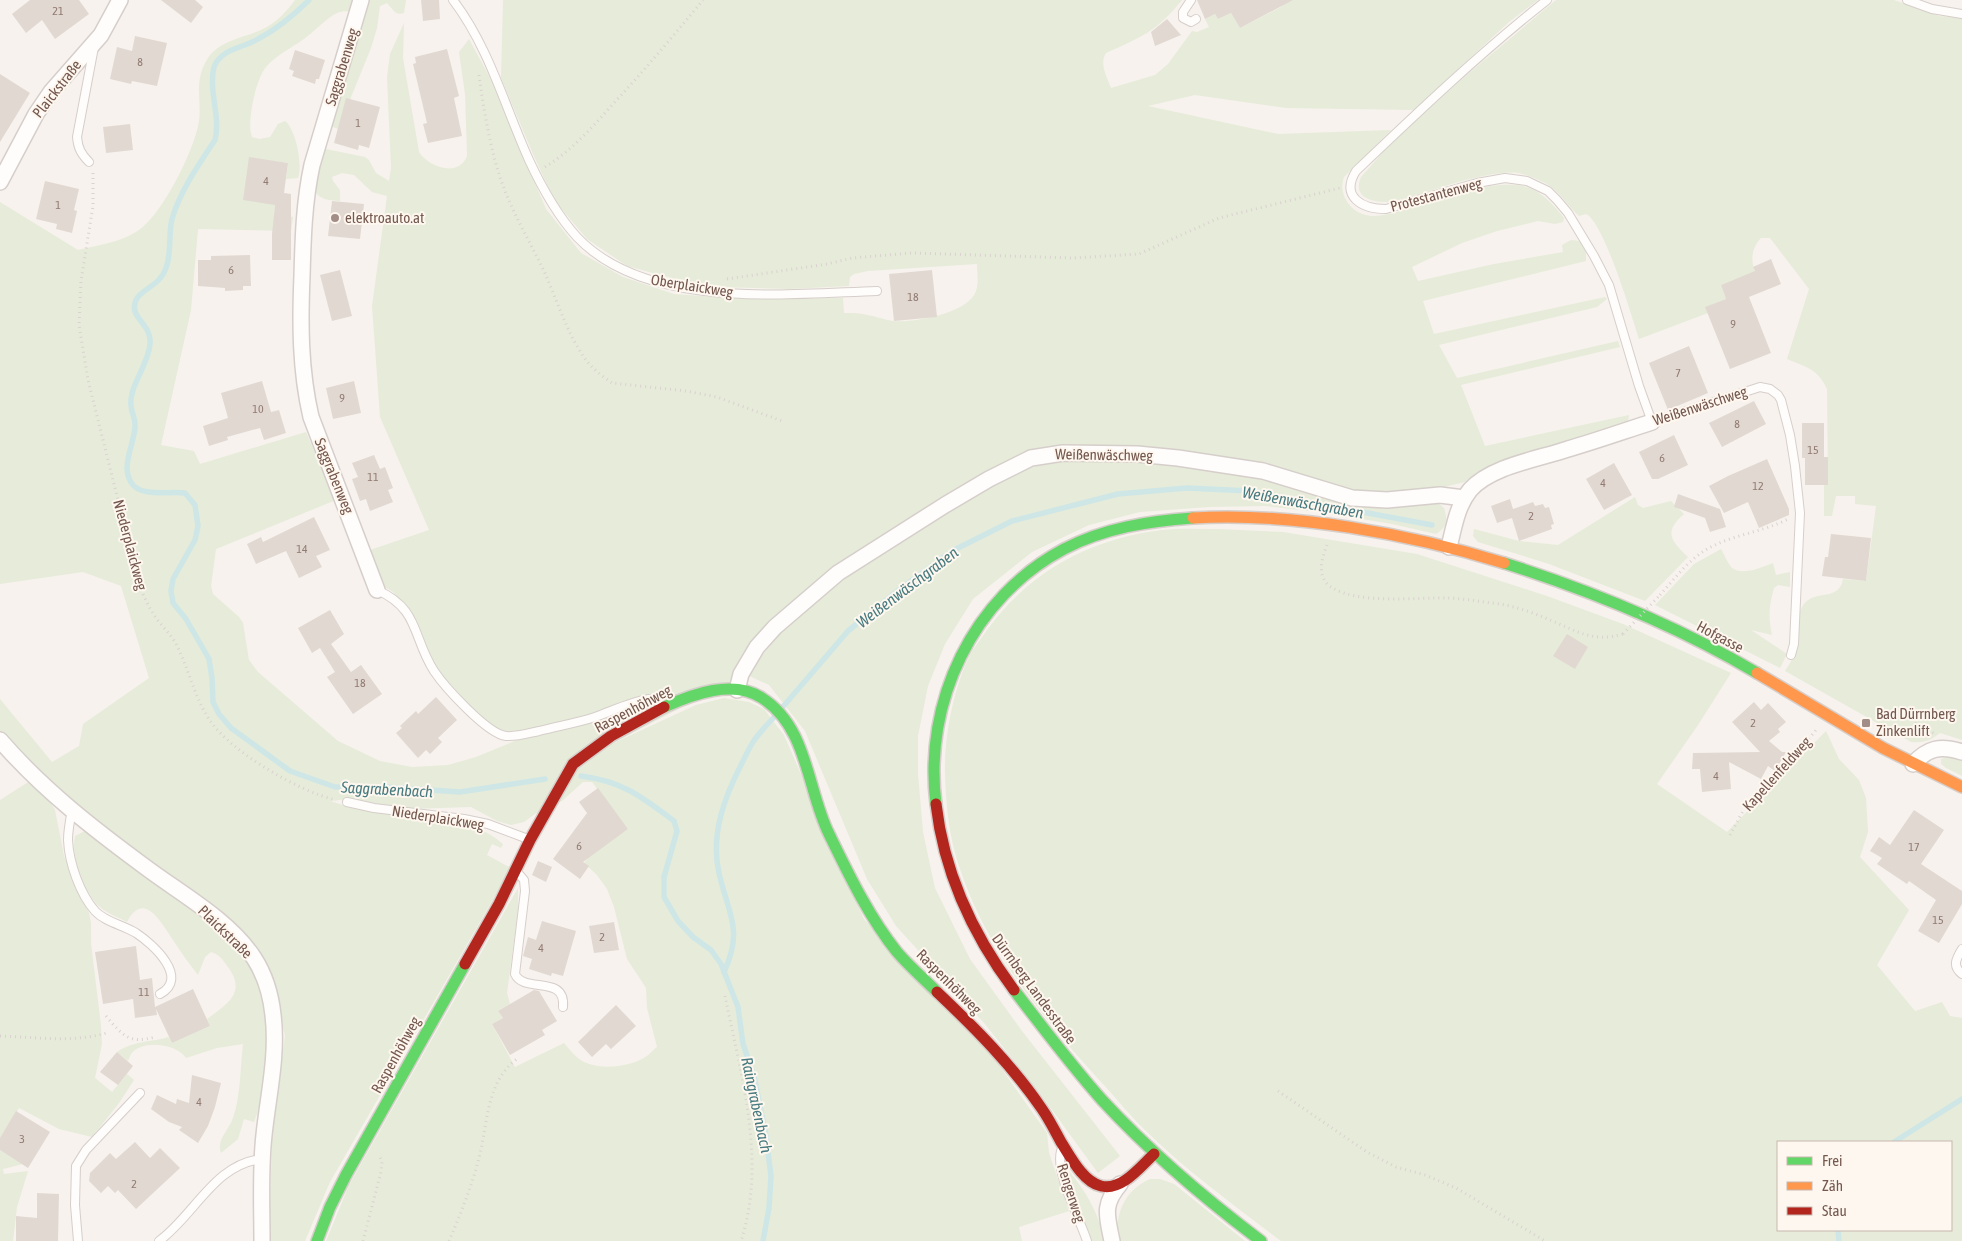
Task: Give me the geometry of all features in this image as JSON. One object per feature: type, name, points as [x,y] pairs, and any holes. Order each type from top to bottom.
[{"type":"main road","name":"Dürrnberg Landesstraße","points":[[1262,1241],[1219,1210],[1154,1154],[1047,1037],[979,938],[944,854],[936,811],[934,777],[937,734],[945,695],[958,657],[975,628],[999,598],[1025,572],[1059,550],[1095,534],[1127,525],[1173,518],[1231,517],[1338,527],[1449,547]]},
{"type":"main road","name":"Hofgasse","points":[[1449,547],[1535,573],[1598,596],[1661,623],[1719,652],[1913,764],[1962,787]]},
{"type":"main road","name":"Raspenhöhweg","points":[[317,1241],[330,1207],[364,1143],[494,912],[530,840],[569,771],[580,757],[610,737],[664,707],[707,692],[737,690],[750,692],[772,706],[786,721],[798,745],[822,818],[858,891],[886,938],[899,954],[998,1053],[1042,1110],[1087,1178]]},
{"type":"main road","points":[[1087,1178],[1098,1186],[1105,1188],[1120,1184],[1154,1154]]},
{"type":"street","name":"Plaickstraße","points":[[0,182],[36,114],[51,92],[95,44],[110,21],[120,0]]},
{"type":"street","name":"Saggrabenweg","points":[[361,0],[308,186],[302,242],[301,345],[306,394],[311,416],[377,590]]},
{"type":"street","name":"Weißenwäschweg","points":[[1449,547],[1456,518],[1464,498],[1472,488],[1498,472],[1652,422]]},
{"type":"street","name":"Weißenwäschweg","points":[[737,690],[740,674],[757,647],[775,628],[838,574],[944,505],[1031,458],[1063,452],[1136,454],[1188,459],[1263,471],[1352,498],[1387,500],[1440,495],[1464,498]]},
{"type":"street","name":"Plaickstraße","points":[[0,740],[38,781],[72,810],[126,853],[203,908],[233,935],[254,959],[262,974],[271,1001],[274,1035],[262,1159],[262,1241]]},
{"type":"street","points":[[1913,764],[1921,755],[1929,751],[1949,749],[1962,752]]},
{"type":"street","points":[[1087,1178],[1108,1221]]},
{"type":"street","points":[[1112,1241],[1108,1221],[1108,1203],[1120,1184]]},
{"type":"lane","name":"Oberplaickweg","points":[[453,0],[467,20],[483,52],[536,173],[554,209],[577,237],[603,258],[646,279],[690,288],[779,295],[877,291]]},
{"type":"lane","points":[[1191,0],[1183,12],[1183,18],[1187,22],[1196,19]]},
{"type":"lane","points":[[1350,187],[1356,171],[1411,118],[1521,20],[1547,0]]},
{"type":"lane","points":[[1907,0],[1932,9],[1962,14]]},
{"type":"lane","points":[[89,162],[80,152],[77,137],[95,44]]},
{"type":"lane","name":"Protestantenweg","points":[[1350,187],[1358,202],[1374,209],[1399,206],[1477,183],[1505,178],[1527,181],[1548,192],[1568,213],[1609,285],[1639,386],[1652,422]]},
{"type":"lane","name":"Weißenwäschweg","points":[[1652,422],[1760,387],[1770,389],[1778,395],[1784,405],[1790,435],[1800,513],[1794,644],[1791,655]]},
{"type":"lane","name":"Saggrabenweg","points":[[377,590],[392,597],[408,613],[428,660],[442,682],[490,730],[499,734],[516,735],[555,727],[592,718],[648,699],[658,700],[664,707]]},
{"type":"lane","name":"Niederplaickweg","points":[[347,802],[374,808],[464,818],[488,824],[530,840]]},
{"type":"lane","points":[[72,810],[68,839],[69,848],[71,861],[81,887],[95,912],[136,933],[151,945],[162,958],[173,980],[168,989],[160,994]]},
{"type":"lane","points":[[515,870],[521,876],[525,885],[516,977],[524,982],[552,988],[560,992],[563,997],[563,1007]]},
{"type":"lane","points":[[1962,949],[1955,963],[1956,969],[1962,974]]},
{"type":"lane","points":[[78,1241],[75,1205],[76,1166],[86,1150],[140,1093]]},
{"type":"lane","name":"Rengerweg","points":[[1064,1144],[1059,1158],[1060,1166],[1086,1241]]},
{"type":"lane","points":[[159,1241],[167,1235],[205,1193],[232,1170],[244,1162],[262,1159]]},
{"type":"path","points":[[536,173],[567,152],[589,130],[641,74],[704,0]]},
{"type":"path","points":[[478,74],[496,165],[510,203],[573,337],[587,360],[602,377],[612,383],[686,391],[717,397],[782,421]]},
{"type":"path","name":"Niederplaickweg","points":[[89,162],[94,176],[94,187],[79,305],[81,345],[123,523],[143,595],[181,654],[193,689],[212,723],[223,736],[249,756],[301,788],[325,798],[347,802]]},
{"type":"path","points":[[721,280],[827,264],[852,258],[912,253],[1073,258],[1139,254],[1219,218],[1324,191],[1350,187]]},
{"type":"path","points":[[1338,527],[1328,544],[1321,566],[1323,576],[1328,585],[1341,592],[1361,597],[1452,598],[1506,605],[1550,620],[1581,634],[1599,638],[1623,634],[1698,555],[1715,545],[1772,527],[1800,513]]},
{"type":"path","name":"Kapellenfeldweg","points":[[1730,835],[1742,811],[1801,751],[1826,715]]},
{"type":"path","points":[[725,996],[752,1132],[750,1187],[746,1226],[741,1241]]},
{"type":"path","points":[[106,1016],[124,1035],[131,1039],[138,1040],[155,1037]]},
{"type":"path","points":[[0,1036],[70,1040],[107,1033]]},
{"type":"path","points":[[449,1241],[480,1154],[489,1104],[494,1090],[507,1068],[517,1059]]},
{"type":"path","points":[[1278,1091],[1367,1152],[1396,1167],[1425,1175],[1456,1188],[1545,1241]]},
{"type":"path","points":[[363,1241],[382,1162],[378,1153],[364,1143]]},
{"type":"green space","points":[[295,0],[355,0],[352,12],[333,15],[304,39],[271,62],[262,73],[253,101],[250,122],[252,137],[259,139],[270,137],[278,124],[285,121],[289,125],[298,148],[300,165],[298,178],[286,179],[288,163],[250,158],[275,205],[274,215],[293,217],[291,231],[198,229],[191,310],[161,445],[194,451],[200,464],[306,432],[336,500],[216,549],[211,586],[213,594],[239,617],[243,623],[249,660],[258,672],[338,741],[380,761],[412,767],[448,765],[476,757],[517,740],[515,732],[499,730],[479,716],[437,669],[429,655],[414,618],[393,592],[380,584],[370,550],[429,530],[380,417],[372,306],[387,196],[372,192],[354,175],[342,173],[332,177],[340,190],[340,201],[322,198],[314,190],[321,148],[365,157],[369,160],[376,173],[389,181],[391,168],[387,77],[390,54],[404,23],[403,58],[419,152],[429,162],[443,168],[457,167],[463,163],[467,156],[465,94],[459,52],[469,39],[489,76],[546,209],[581,253],[623,277],[674,294],[744,299],[843,298],[844,313],[902,321],[940,315],[952,311],[971,299],[977,288],[977,264],[868,271],[854,274],[850,277],[849,286],[789,289],[717,287],[675,279],[627,266],[587,239],[554,200],[501,78],[503,0],[1182,0],[1165,19],[1148,32],[1106,53],[1103,66],[1111,88],[1155,75],[1168,64],[1192,31],[1197,32],[1209,27],[1205,19],[1215,14],[1218,19],[1231,13],[1240,28],[1281,7],[1288,0],[1538,0],[1509,22],[1414,110],[1286,108],[1195,95],[1148,106],[1278,134],[1391,130],[1344,177],[1343,191],[1348,204],[1359,213],[1366,215],[1390,214],[1460,192],[1488,186],[1515,185],[1530,188],[1537,192],[1559,212],[1564,218],[1563,222],[1555,224],[1538,221],[1497,231],[1462,243],[1412,267],[1418,281],[1494,264],[1563,252],[1562,245],[1571,240],[1580,241],[1586,252],[1586,261],[1423,301],[1434,334],[1605,297],[1607,299],[1597,307],[1439,345],[1457,378],[1618,341],[1620,347],[1461,385],[1485,446],[1629,415],[1628,421],[1482,471],[1465,482],[1420,491],[1359,494],[1157,450],[997,467],[840,562],[767,624],[735,668],[729,683],[607,746],[696,705],[724,698],[749,702],[764,709],[784,735],[864,919],[994,1058],[1047,1133],[1049,1153],[1069,1211],[1019,1227],[1022,1241],[326,1241],[349,1185],[518,888],[518,911],[507,993],[510,1004],[498,1011],[503,1018],[492,1024],[515,1067],[564,1043],[584,1062],[605,1067],[621,1066],[636,1062],[646,1057],[657,1047],[647,1008],[646,988],[627,959],[614,907],[607,889],[597,875],[584,863],[602,840],[605,845],[628,829],[592,782],[583,782],[562,801],[535,814],[524,822],[511,825],[497,821],[471,807],[409,809],[349,799],[330,801],[365,810],[456,823],[476,828],[503,844],[501,848],[492,844],[487,855],[511,868],[330,1182],[305,1241],[269,1241],[272,1137],[285,1036],[277,997],[255,947],[211,907],[117,840],[39,774],[0,732],[0,699],[52,762],[79,746],[83,724],[149,678],[121,586],[83,572],[0,584],[0,202],[78,250],[115,241],[136,232],[156,213],[184,165],[199,121],[199,82],[203,66],[208,58],[213,52],[227,43],[270,25],[282,16]]},
{"type":"green space","points":[[366,0],[406,0],[404,13],[401,14],[396,13],[387,3],[380,6],[377,28],[371,48],[338,129],[331,126],[331,122],[338,92],[356,46]]},
{"type":"green space","points":[[1556,0],[1894,0],[1939,16],[1962,18],[1962,740],[1940,733],[1926,741],[1911,742],[1785,671],[1796,650],[1800,613],[1804,604],[1815,597],[1837,590],[1841,586],[1843,579],[1866,581],[1876,506],[1855,504],[1855,496],[1836,496],[1832,516],[1824,516],[1824,485],[1828,484],[1827,389],[1820,377],[1815,373],[1787,359],[1809,289],[1770,238],[1761,238],[1754,249],[1752,258],[1755,272],[1721,285],[1726,299],[1706,307],[1708,313],[1639,339],[1617,271],[1601,234],[1586,214],[1579,216],[1554,189],[1543,182],[1518,173],[1490,175],[1395,202],[1374,201],[1363,196],[1360,191],[1361,177],[1391,143],[1463,78]]},
{"type":"green space","points":[[1081,459],[1137,460],[1220,468],[1283,482],[1437,502],[1444,508],[1446,516],[1444,526],[1436,534],[1392,524],[1326,513],[1265,506],[1209,507],[1140,512],[1089,525],[1032,552],[973,599],[945,644],[928,686],[918,736],[918,774],[923,832],[935,888],[970,959],[1022,1031],[1120,1156],[1098,1173],[1044,1099],[985,1024],[896,926],[867,879],[805,731],[769,685],[747,675],[776,638],[823,595],[885,549],[1012,474],[1051,461]]},
{"type":"green space","points":[[1635,497],[1638,505],[1643,508],[1671,501],[1684,514],[1673,526],[1672,536],[1677,546],[1688,557],[1645,601],[1549,564],[1478,542],[1473,536],[1474,529],[1519,541],[1558,545]]},
{"type":"green space","points":[[1183,529],[1283,532],[1417,554],[1547,596],[1623,624],[1731,673],[1657,784],[1727,832],[1826,731],[1839,759],[1859,780],[1866,798],[1868,832],[1860,857],[1909,910],[1877,965],[1915,1011],[1942,1002],[1950,1016],[1962,1018],[1962,1241],[1281,1241],[1195,1175],[1163,1147],[1130,1114],[1039,1010],[1002,956],[986,928],[972,899],[953,846],[946,798],[945,759],[951,711],[966,664],[972,651],[987,630],[1022,591],[1042,575],[1086,550],[1136,534]]},
{"type":"green space","points":[[1721,549],[1731,567],[1735,570],[1758,569],[1773,563],[1776,575],[1790,572],[1790,587],[1778,585],[1774,588],[1770,611],[1772,635],[1751,630],[1787,654],[1780,668],[1655,605],[1694,564]]},
{"type":"green space","points":[[1948,757],[1962,761],[1962,776],[1941,764],[1941,759]]},
{"type":"green space","points":[[30,781],[47,797],[55,810],[64,856],[89,913],[102,1044],[95,1078],[112,1092],[127,1074],[134,1080],[119,1103],[92,1137],[59,1129],[19,1108],[0,1138],[0,800]]},
{"type":"green space","points":[[89,831],[114,853],[189,905],[223,933],[237,948],[255,975],[264,999],[268,1025],[261,1100],[254,1122],[244,1119],[238,1139],[221,1153],[220,1144],[233,1118],[238,1100],[243,1044],[217,1048],[186,1058],[175,1049],[159,1045],[143,1046],[136,1049],[128,1061],[117,1052],[129,1046],[169,1037],[172,1043],[210,1026],[207,1019],[227,1003],[235,991],[236,984],[233,976],[221,958],[211,952],[205,957],[198,975],[164,926],[146,909],[140,909],[133,913],[127,922],[100,907],[84,884],[75,854],[75,836]]},
{"type":"green space","points":[[0,1150],[23,1164],[3,1169],[4,1174],[28,1171],[17,1207],[13,1241],[0,1241]]},
{"type":"green space","points":[[1067,1169],[1081,1186],[1091,1203],[1106,1241],[1092,1241],[1069,1182]]},
{"type":"green space","points":[[1150,1179],[1160,1179],[1174,1184],[1245,1241],[1118,1241],[1118,1221],[1123,1204],[1134,1190]]},
{"type":"building","points":[[30,0],[79,0],[89,14],[55,39],[42,20],[26,33],[12,14]]},
{"type":"building","points":[[161,0],[195,0],[203,7],[191,23]]},
{"type":"building","points":[[421,0],[439,0],[440,19],[423,21]]},
{"type":"building","points":[[1197,0],[1293,0],[1240,28],[1231,13],[1218,19],[1215,14],[1205,19]]},
{"type":"building","points":[[1167,19],[1181,35],[1155,46],[1151,32]]},
{"type":"building","points":[[135,36],[167,43],[157,86],[132,81],[131,84],[110,79],[117,47],[132,51]]},
{"type":"building","points":[[447,49],[459,96],[454,98],[462,136],[428,143],[423,124],[427,123],[413,64],[416,63],[415,57]]},
{"type":"building","points":[[295,50],[325,60],[319,79],[316,79],[315,84],[292,76],[294,71],[289,69]]},
{"type":"building","points":[[0,74],[30,93],[0,142]]},
{"type":"building","points":[[346,98],[380,107],[369,148],[359,145],[358,150],[334,143]]},
{"type":"building","points":[[130,124],[133,150],[106,153],[103,127]]},
{"type":"building","points":[[249,157],[288,163],[284,193],[291,194],[291,260],[272,260],[275,205],[243,200]]},
{"type":"building","points":[[45,181],[79,189],[74,210],[77,211],[72,233],[56,229],[57,224],[36,219]]},
{"type":"building","points":[[332,201],[364,204],[360,239],[328,236]]},
{"type":"building","points":[[250,255],[251,286],[243,286],[243,290],[225,291],[225,288],[198,286],[198,260],[211,260],[211,256]]},
{"type":"building","points":[[1771,259],[1781,284],[1749,297],[1771,353],[1730,369],[1705,307],[1726,299],[1721,285],[1755,271],[1753,267]]},
{"type":"building","points":[[340,270],[352,316],[332,321],[320,275]]},
{"type":"building","points":[[932,270],[937,317],[894,321],[889,274]]},
{"type":"building","points":[[1689,346],[1708,393],[1668,410],[1649,363]]},
{"type":"building","points":[[262,381],[271,412],[279,410],[286,433],[264,440],[260,428],[227,437],[228,440],[209,446],[203,426],[228,418],[221,393]]},
{"type":"building","points":[[354,381],[361,413],[333,419],[326,388]]},
{"type":"building","points":[[1754,401],[1766,424],[1722,447],[1709,423]]},
{"type":"building","points":[[1802,423],[1824,423],[1824,457],[1828,457],[1828,485],[1805,485],[1805,458],[1802,458]]},
{"type":"building","points":[[1674,435],[1688,465],[1658,479],[1652,479],[1639,452]]},
{"type":"building","points":[[374,455],[380,469],[385,467],[393,488],[388,490],[393,502],[370,511],[366,499],[360,501],[352,479],[358,477],[352,463]]},
{"type":"building","points":[[1767,459],[1789,509],[1789,515],[1759,528],[1748,502],[1724,513],[1709,486]]},
{"type":"building","points":[[1614,463],[1632,495],[1604,510],[1586,479]]},
{"type":"building","points":[[1678,494],[1720,509],[1726,527],[1710,532],[1705,518],[1674,507]]},
{"type":"building","points":[[1510,499],[1513,509],[1533,502],[1535,506],[1543,504],[1545,508],[1549,507],[1554,524],[1551,525],[1552,529],[1519,541],[1512,518],[1497,523],[1491,506]]},
{"type":"building","points":[[314,517],[330,550],[316,556],[322,567],[299,578],[286,551],[256,564],[247,544],[261,537],[263,542]]},
{"type":"building","points":[[1831,534],[1871,538],[1866,581],[1822,576],[1825,557],[1828,557]]},
{"type":"building","points":[[330,610],[344,634],[331,644],[351,672],[361,665],[382,694],[353,714],[327,677],[335,672],[320,648],[312,653],[298,628]]},
{"type":"building","points":[[1567,634],[1588,647],[1575,669],[1553,656]]},
{"type":"building","points":[[436,697],[457,720],[438,738],[442,742],[430,754],[426,750],[418,758],[396,733],[402,728],[400,726],[416,711],[418,714]]},
{"type":"building","points":[[1754,702],[1761,710],[1768,703],[1786,722],[1778,729],[1780,732],[1769,741],[1782,752],[1786,752],[1775,771],[1768,766],[1761,779],[1729,762],[1731,789],[1702,792],[1700,769],[1692,769],[1693,753],[1760,752],[1732,722]]},
{"type":"building","points":[[598,788],[628,829],[583,862],[589,866],[580,879],[553,859],[587,813],[579,802]]},
{"type":"building","points":[[1914,810],[1944,830],[1921,864],[1962,891],[1962,904],[1939,943],[1918,931],[1936,900],[1909,881],[1907,884],[1877,864],[1882,858],[1870,851],[1879,837],[1890,845]]},
{"type":"building","points":[[538,861],[552,867],[546,882],[532,875]]},
{"type":"building","points":[[542,921],[576,931],[563,976],[552,973],[551,976],[529,969],[532,959],[523,956],[528,937],[536,940]]},
{"type":"building","points":[[614,922],[619,950],[594,953],[589,926]]},
{"type":"building","points":[[136,946],[140,980],[152,978],[155,1007],[193,989],[210,1026],[172,1043],[156,1009],[157,1015],[135,1018],[133,999],[103,1004],[95,952]]},
{"type":"building","points":[[534,990],[539,991],[557,1021],[542,1030],[545,1035],[510,1055],[492,1024],[503,1018],[498,1011]]},
{"type":"building","points":[[616,1005],[636,1026],[611,1049],[606,1044],[592,1057],[578,1042]]},
{"type":"building","points":[[117,1052],[133,1066],[118,1085],[100,1072]]},
{"type":"building","points":[[192,1075],[221,1083],[208,1126],[198,1143],[179,1130],[182,1127],[169,1122],[151,1109],[157,1095],[176,1104],[177,1099],[189,1103]]},
{"type":"building","points":[[16,1111],[50,1132],[28,1168],[0,1150],[0,1138]]},
{"type":"building","points":[[135,1142],[150,1158],[160,1148],[180,1168],[136,1209],[118,1190],[115,1193],[108,1186],[101,1193],[89,1181],[90,1173],[110,1153],[116,1159]]},
{"type":"building","points":[[37,1193],[59,1194],[58,1241],[16,1241],[16,1216],[37,1218]]},
{"type":"waterway","name":"Saggrabenbach","points":[[309,0],[272,31],[224,55],[217,61],[214,67],[212,85],[217,122],[215,140],[190,178],[175,209],[171,225],[166,268],[159,279],[138,296],[134,306],[137,316],[148,331],[150,344],[148,355],[135,384],[131,399],[135,424],[127,464],[129,479],[133,485],[144,491],[185,493],[195,505],[198,526],[195,540],[173,579],[171,591],[173,603],[186,619],[209,659],[213,702],[219,714],[231,728],[290,771],[335,787],[386,787],[460,792],[545,779]]},
{"type":"waterway","name":"Weißenwäschgraben","points":[[781,709],[848,631],[900,589],[952,551],[1012,521],[1118,494],[1187,488],[1250,491],[1432,525]]},
{"type":"waterway","name":"Weißenwäschgraben","points":[[724,972],[730,957],[734,933],[719,873],[716,844],[718,830],[725,802],[736,776],[755,739],[775,716]]},
{"type":"waterway","name":"Weißenwäschgraben","points":[[581,776],[595,778],[631,791],[674,821],[677,831],[664,877],[664,897],[678,921],[693,937],[711,950],[721,964],[738,1007],[743,1044],[754,1076],[766,1136],[771,1176],[769,1208],[763,1241]]},
{"type":"waterway","points":[[1896,1141],[1962,1099]]},
{"type":"waterway","points":[[1838,1231],[1839,1241]]},
{"type":"traffic: fast","points":[[936,804],[934,766],[938,728],[947,691],[961,656],[980,624],[1004,595],[1032,570],[1064,549],[1079,542],[1127,527],[1193,518]]},
{"type":"traffic: fast","points":[[1504,563],[1570,585],[1634,611],[1697,640],[1757,673]]},
{"type":"traffic: fast","points":[[664,707],[700,693],[726,689],[751,692],[777,710],[789,725],[798,742],[829,834],[877,925],[897,952],[937,992]]},
{"type":"traffic: fast","points":[[317,1241],[330,1207],[346,1175],[465,964]]},
{"type":"traffic: fast","points":[[1014,990],[1079,1073],[1120,1119],[1178,1174],[1261,1241]]},
{"type":"traffic: slow","points":[[1193,518],[1270,518],[1350,527],[1430,543],[1504,563]]},
{"type":"traffic: slow","points":[[1757,673],[1883,748],[1962,787]]},
{"type":"traffic: jam","points":[[465,964],[499,904],[530,840],[573,764],[611,736],[664,707]]},
{"type":"traffic: jam","points":[[936,804],[940,830],[953,879],[973,925],[1014,990]]},
{"type":"traffic: jam","points":[[937,992],[1006,1062],[1045,1113],[1073,1161],[1094,1184],[1109,1187],[1123,1182],[1154,1154]]},
{"type":"place","name":"elektroauto.at","points":[[335,218]]},
{"type":"place","name":"Bad Dürrnberg Zinkenlift","points":[[1866,723]]},
{"type":"water label","name":"Raingrabenbach","points":[[757,1105]]}]
